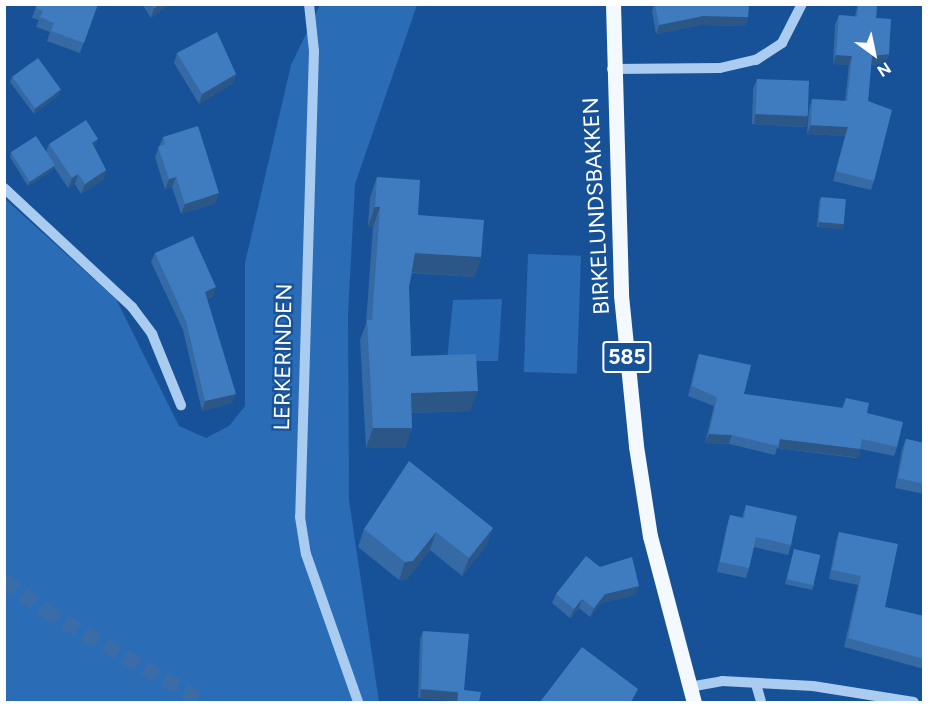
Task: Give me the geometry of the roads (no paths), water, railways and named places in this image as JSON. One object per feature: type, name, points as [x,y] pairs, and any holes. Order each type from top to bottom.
[{"type":"main road","name":"BIRKELUNDSBAKKEN","points":[[613,4],[612,69],[621,295],[636,446],[650,536],[694,702]]},
{"type":"street","name":"LERKERINDEN","points":[[309,4],[314,51],[300,517],[306,554],[358,702]]},
{"type":"street","points":[[612,69],[720,68],[756,60],[782,43],[802,4]]},
{"type":"street","points":[[4,188],[132,307],[152,334],[181,405]]},
{"type":"street","points":[[689,687],[722,681],[813,686],[914,702]]},
{"type":"street","points":[[756,684],[760,702]]},
{"type":"tunnel","points":[[4,580],[45,610],[205,702]]}]
